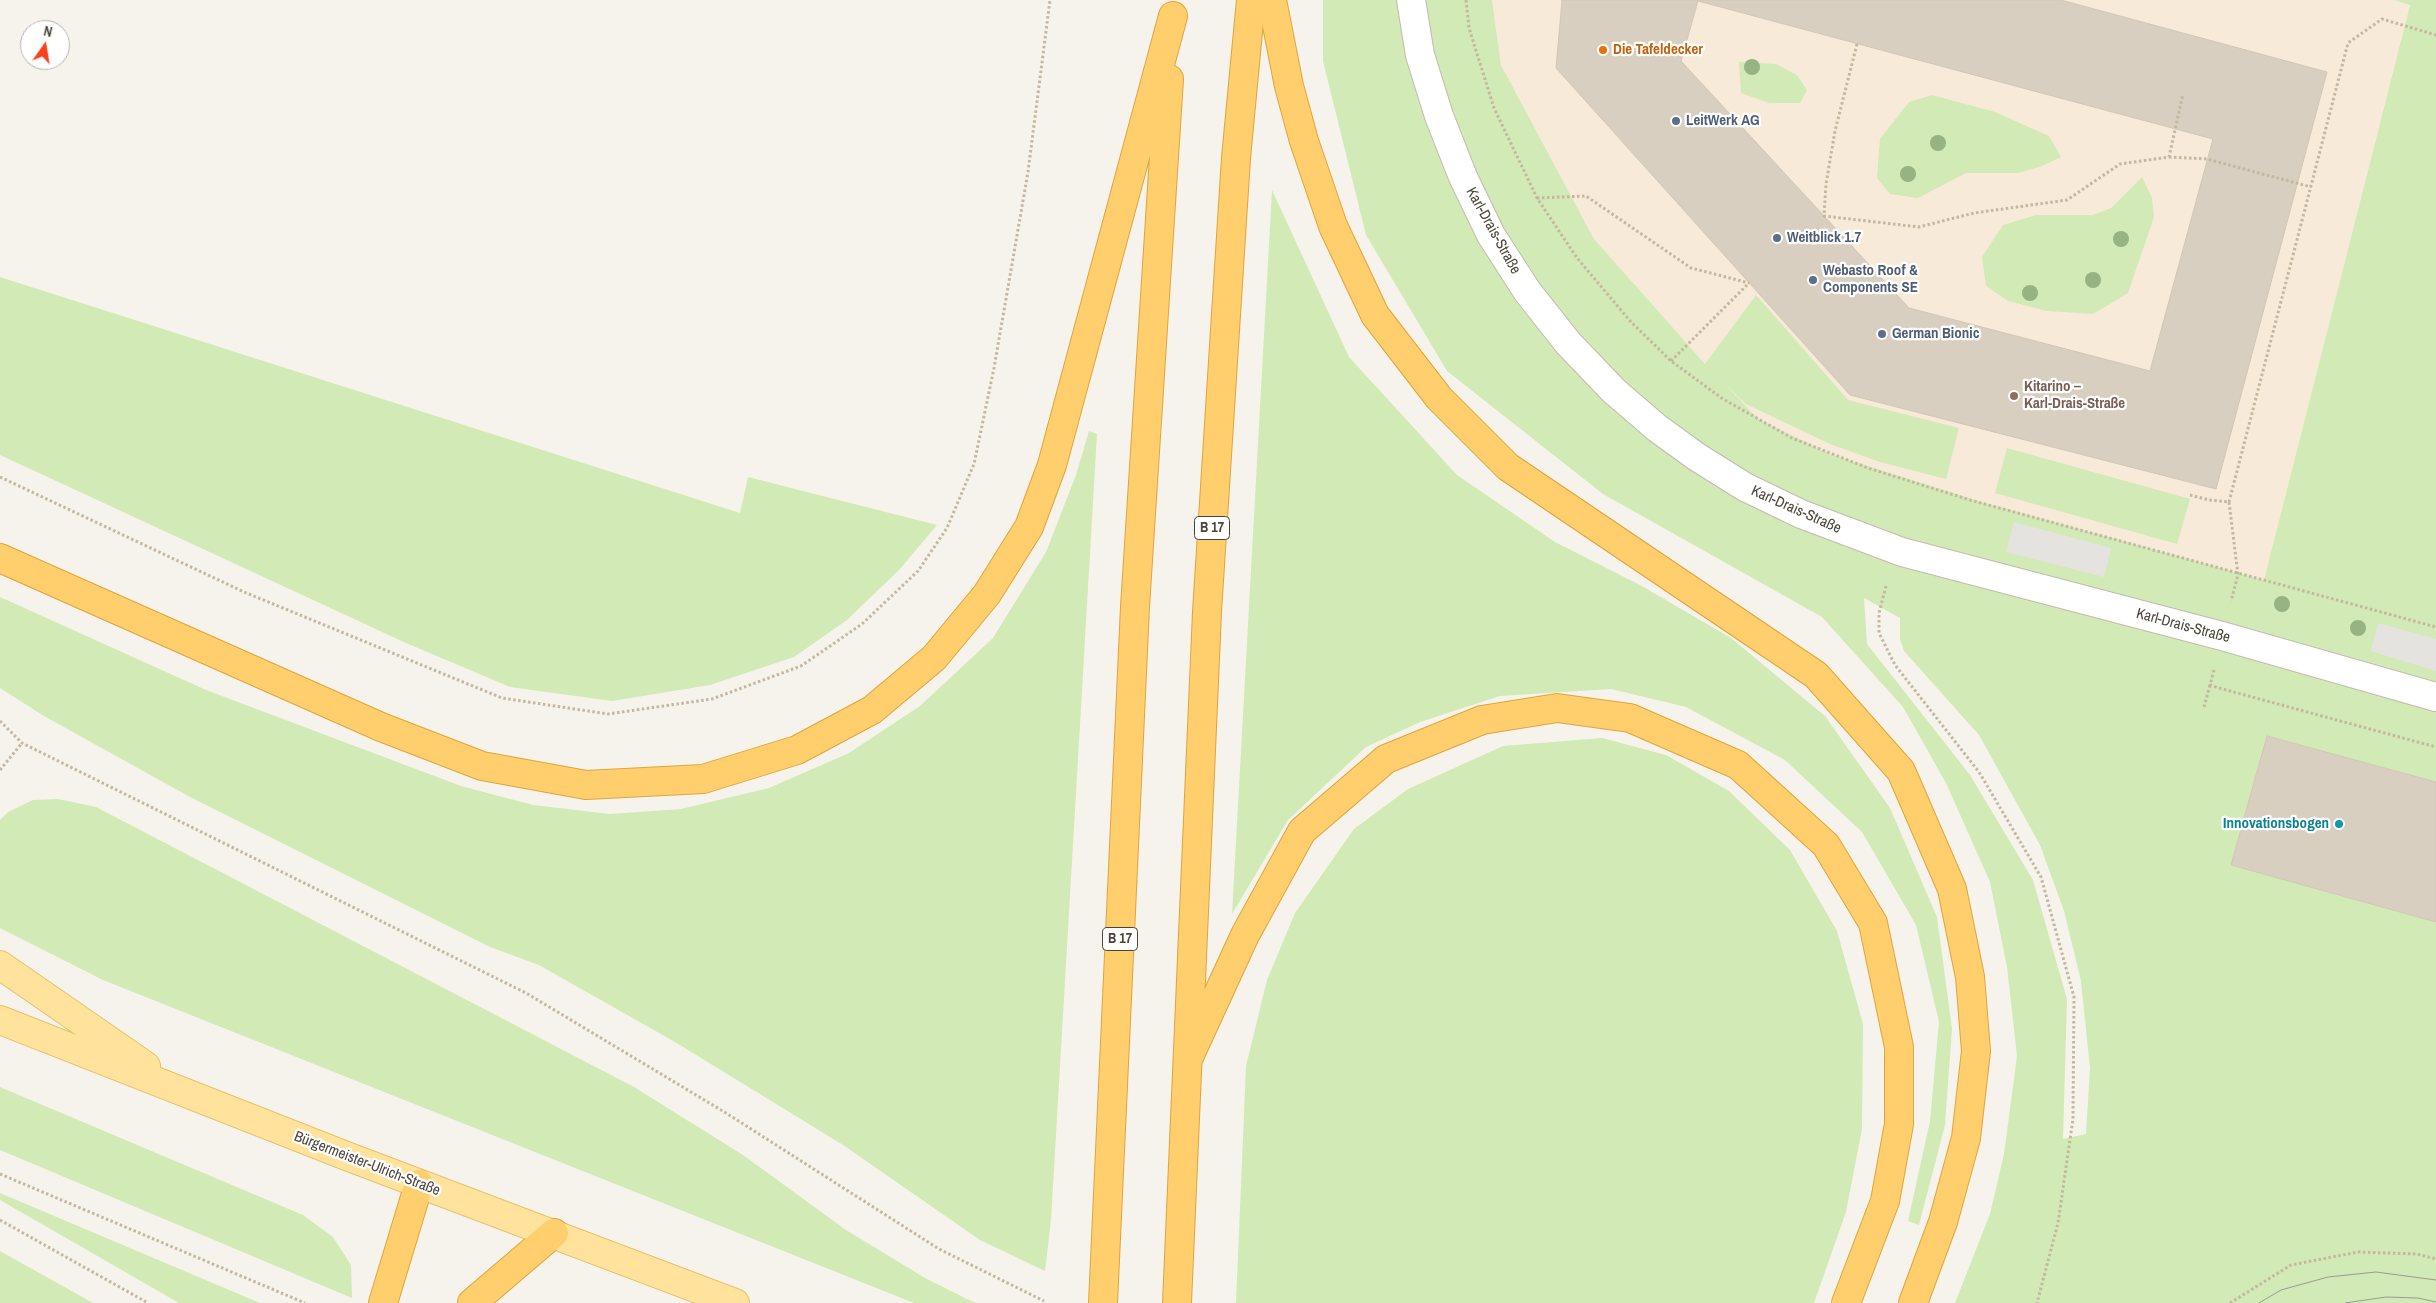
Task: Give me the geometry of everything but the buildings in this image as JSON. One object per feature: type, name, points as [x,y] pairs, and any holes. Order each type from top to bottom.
[{"type":"highway","name":"B 17","points":[[1177,1300],[1207,612],[1236,167],[1250,0]]},
{"type":"highway","points":[[1272,0],[1289,86],[1304,142],[1333,226],[1375,315],[1440,398],[1508,467],[1816,675],[1901,771],[1952,889],[1970,977],[1976,1051],[1966,1138],[1943,1222],[1913,1303]]},
{"type":"highway","name":"B 17","points":[[1103,1303],[1134,607],[1174,8]]},
{"type":"highway","points":[[0,558],[381,727],[482,766],[586,785],[703,779],[797,750],[872,710],[934,658],[987,594],[1029,527],[1058,446],[1174,8]]},
{"type":"highway","points":[[1189,1057],[1245,935],[1302,831],[1386,759],[1482,720],[1557,708],[1630,718],[1738,765],[1826,845],[1873,923],[1899,1047],[1899,1124],[1885,1201],[1846,1303]]},
{"type":"highway","points":[[383,1303],[419,1184]]},
{"type":"highway","points":[[472,1303],[554,1233]]},
{"type":"main road","points":[[0,965],[186,1094]]},
{"type":"main road","name":"Bürgermeister-Ulrich-Straße","points":[[0,1020],[419,1184],[554,1233],[735,1303]]},
{"type":"street","name":"Karl-Drais-Straße","points":[[1410,0],[1420,55],[1439,116],[1463,177],[1492,235],[1527,291],[1568,342],[1614,391],[1657,428],[1697,457],[1745,487],[1800,514],[1902,552],[2222,636],[2436,697]]},
{"type":"path","points":[[0,477],[244,592],[502,698],[608,714],[712,699],[801,666],[862,624],[918,571],[947,528],[974,464],[994,368],[1028,172],[1050,0]]},
{"type":"path","points":[[1466,0],[1469,28],[1494,108],[1538,198],[1577,258],[1631,322],[1671,361],[1723,399],[1792,438],[1868,468],[1970,500],[2238,575],[2436,627]]},
{"type":"path","points":[[2238,575],[2229,502],[2348,43],[2382,19],[2436,35]]},
{"type":"path","points":[[1857,44],[1835,131],[1826,184],[1824,216],[1919,227],[1974,213],[2067,200],[2120,164],[2169,157],[2207,159],[2311,186]]},
{"type":"path","points":[[2169,157],[2183,94]]},
{"type":"path","points":[[1538,198],[1586,196],[1691,268],[1749,283],[1671,361]]},
{"type":"path","points":[[2190,495],[2209,500],[2229,502]]},
{"type":"path","points":[[1887,583],[1879,613],[1879,634],[1895,665],[1979,772],[2041,878],[2074,997],[2073,1119],[2058,1223],[2037,1303]]},
{"type":"path","points":[[2204,707],[2210,685]]},
{"type":"path","points":[[0,721],[22,743],[526,993],[726,1113],[938,1249],[1044,1302]]},
{"type":"path","points":[[0,770],[22,743]]},
{"type":"path","points":[[0,1174],[305,1303]]},
{"type":"path","points":[[0,1220],[148,1303]]},
{"type":"path","points":[[2230,1303],[2290,1266],[2358,1252],[2417,1254],[2436,1259]]},
{"type":"shaded area","points":[[1492,0],[2394,0],[2410,4],[2264,580],[1982,502],[1830,454],[1758,419],[1681,338],[1594,239],[1501,65]]},
{"type":"shaded area","points":[[2014,522],[2111,548],[2104,577],[2006,552]]},
{"type":"shaded area","points":[[2378,623],[2436,639],[2436,671],[2371,651]]},
{"type":"green space","points":[[1323,0],[1492,0],[1501,65],[1594,239],[1705,364],[1756,295],[1848,400],[1959,428],[1946,479],[1880,462],[1830,444],[1746,404],[1725,384],[1758,419],[1830,454],[1982,502],[2264,580],[2410,5],[2394,0],[2436,0],[2436,1303],[1955,1303],[1990,1214],[2004,1154],[2017,1056],[2007,967],[1990,882],[1946,783],[1903,707],[1822,617],[1603,494],[1447,371],[1366,235],[1323,61]],"holes":[[[1864,598],[1900,618],[1900,639],[1904,651],[1979,735],[2040,845],[2064,911],[2081,981],[2090,1068],[2086,1134],[2063,1139],[2067,999],[2033,880],[1970,775],[1867,644]]]},
{"type":"green space","points":[[1739,62],[1776,64],[1797,75],[1807,90],[1800,103],[1769,103],[1741,93]]},
{"type":"green space","points":[[1932,95],[1995,112],[2049,136],[2061,157],[2042,166],[2018,173],[1966,173],[1918,198],[1890,194],[1877,178],[1880,139],[1909,102]]},
{"type":"green space","points":[[2142,177],[2152,198],[2154,217],[2128,293],[2093,314],[2047,311],[2008,301],[1986,286],[1982,257],[2003,225],[2036,215],[2093,215],[2111,208]]},
{"type":"green space","points":[[1272,190],[1349,357],[1457,475],[1555,542],[1640,585],[1731,638],[1825,716],[1890,808],[1937,917],[1952,1029],[1945,1125],[1919,1225],[1908,1221],[1930,1121],[1939,1022],[1916,925],[1862,832],[1785,760],[1686,707],[1611,689],[1500,696],[1420,722],[1366,747],[1288,820],[1232,914]]},
{"type":"green space","points":[[0,277],[740,513],[748,477],[937,525],[899,570],[847,620],[794,657],[710,685],[612,701],[510,687],[406,643],[0,455]]},
{"type":"green space","points":[[1089,431],[1097,434],[1051,1220],[1045,1271],[980,1240],[843,1145],[675,1042],[539,965],[490,947],[190,797],[44,716],[0,688],[0,597],[206,690],[461,786],[533,805],[610,814],[681,809],[769,788],[849,753],[920,706],[993,638],[1046,552],[1076,475]]},
{"type":"green space","points":[[2007,448],[2190,499],[2177,544],[1995,493]]},
{"type":"green space","points":[[1602,738],[1666,755],[1729,791],[1790,850],[1837,931],[1863,1024],[1862,1129],[1846,1212],[1814,1303],[1236,1303],[1246,1066],[1267,980],[1295,913],[1354,829],[1408,789],[1503,746]]},
{"type":"green space","points":[[58,799],[96,807],[634,1087],[743,1155],[846,1230],[925,1278],[975,1303],[914,1303],[103,980],[0,928],[0,820],[8,812],[33,800]]},
{"type":"green space","points":[[0,1087],[303,1215],[333,1237],[351,1265],[352,1298],[0,1150]]},
{"type":"green space","points":[[0,1193],[260,1303],[179,1303],[0,1200]]},
{"type":"green space","points":[[0,1251],[93,1303],[0,1303]]},
{"type":"tram line","points":[[2259,1303],[2281,1290],[2328,1277],[2376,1272],[2436,1280]]},
{"type":"tram line","points":[[2345,1303],[2386,1297],[2418,1298],[2436,1302]]},
{"type":"place","name":"Die Tafeldecker","points":[[1603,50]]},
{"type":"place","name":"LeitWerk AG","points":[[1676,121]]},
{"type":"place","name":"Weitblick 1.7","points":[[1777,238]]},
{"type":"place","name":"Webasto Roof & Components SE","points":[[1813,280]]},
{"type":"place","name":"German Bionic","points":[[1882,334]]},
{"type":"place","name":"Kitarino – Karl-Drais-Straße","points":[[2014,396]]},
{"type":"place","name":"Innovationsbogen","points":[[2339,824]]}]
